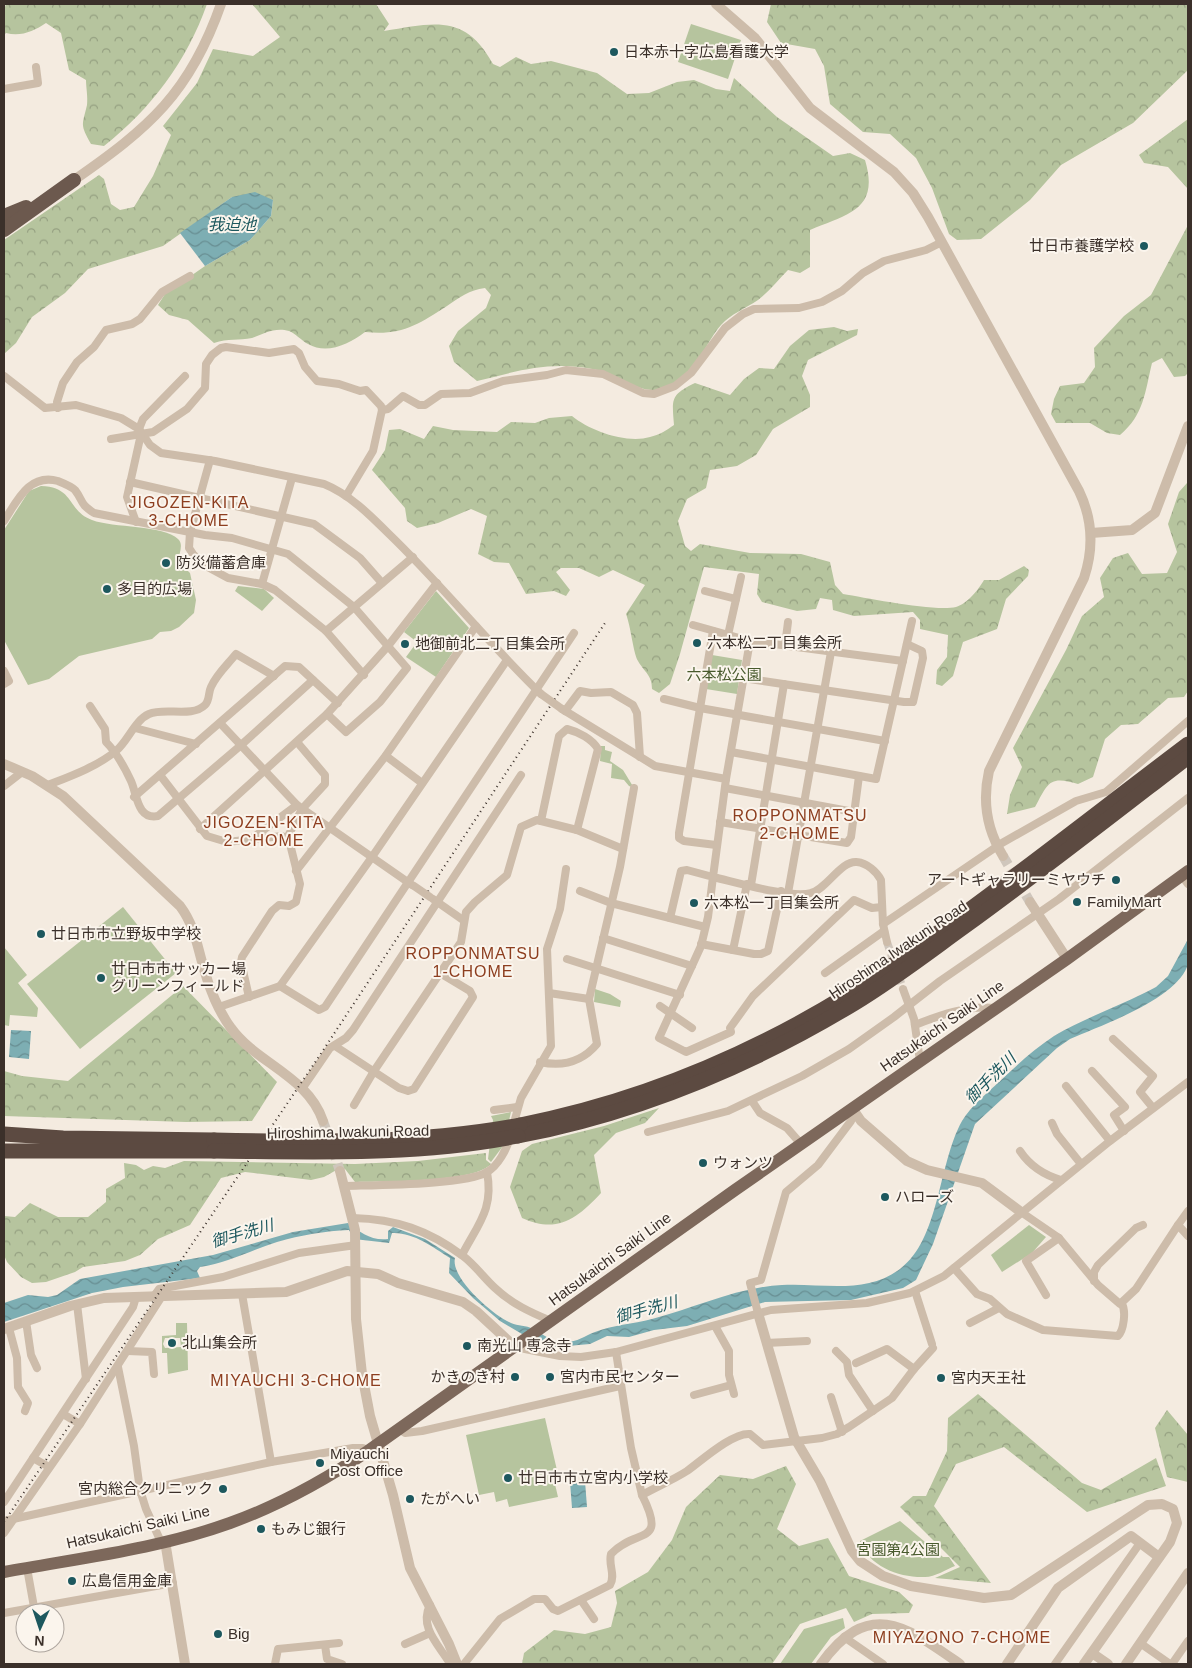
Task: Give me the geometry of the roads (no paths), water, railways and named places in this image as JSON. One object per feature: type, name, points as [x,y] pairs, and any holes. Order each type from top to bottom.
[{"type":"highway","points":[[4,216],[36,203],[74,180]]},
{"type":"highway","points":[[4,230],[74,180]]},
{"type":"highway","name":"Hiroshima Iwakuni Road","points":[[519,1130],[598,1106],[684,1076],[755,1046],[822,1010],[900,960],[1023,870],[1188,744]]},
{"type":"highway","name":"Hiroshima Iwakuni Road","points":[[61,1145],[214,1145],[386,1141],[519,1130],[601,1117],[659,1097],[746,1062],[801,1034],[854,1003],[900,974],[1030,879],[1188,757]]},
{"type":"highway","points":[[4,1132],[106,1131],[164,1139]]},
{"type":"highway","points":[[4,1132],[61,1145]]},
{"type":"highway","name":"Hiroshima Iwakuni Road","points":[[61,1145],[164,1139],[214,1145]]},
{"type":"highway","points":[[4,1150],[61,1145]]},
{"type":"main road","name":"Hatsukaichi Saiki Line","points":[[4,1572],[163,1541],[228,1523],[274,1505],[318,1483],[399,1429],[801,1144],[853,1110],[920,1061],[1186,877]]},
{"type":"street","points":[[74,180],[134,137],[169,102],[197,61],[221,4]]},
{"type":"street","points":[[716,4],[735,18],[754,38],[810,108],[883,162],[904,182],[921,204],[1079,491],[1087,510],[1091,532],[1090,559],[1084,578],[988,771],[985,789],[987,817],[1003,856]]},
{"type":"street","points":[[4,89],[38,83],[36,67]]},
{"type":"street","points":[[382,410],[388,410],[403,396],[419,405],[425,405],[441,394],[470,393],[503,381],[547,375],[566,370],[603,374],[648,395],[659,393],[675,386],[691,374],[725,328],[743,314],[754,309],[799,308],[822,302],[842,291],[863,273],[884,261],[926,250],[942,242]]},
{"type":"street","points":[[58,408],[63,383],[77,362],[94,347],[106,330],[132,324],[140,319],[162,292],[190,276]]},
{"type":"street","points":[[111,439],[158,429],[195,401],[205,388],[208,359],[223,347],[269,353],[294,349],[299,353],[305,367],[317,381],[339,384],[360,391],[366,390],[381,406],[382,410],[373,451],[346,496]]},
{"type":"street","points":[[4,376],[45,408],[76,405],[121,418],[140,432],[161,453],[210,460],[324,484],[339,490],[412,556],[507,660],[539,692],[563,710],[655,766],[726,779]]},
{"type":"street","points":[[136,522],[127,503],[143,419],[182,377]]},
{"type":"street","points":[[1091,532],[1132,530],[1144,523],[1155,513],[1188,426]]},
{"type":"street","points":[[210,460],[190,532],[189,548],[204,565],[228,578],[262,584],[275,590],[326,631],[364,675]]},
{"type":"street","points":[[262,584],[292,478]]},
{"type":"street","points":[[4,521],[28,486],[50,479],[64,483],[75,490],[82,506],[94,513],[190,532],[232,538],[288,554],[354,607],[407,668],[380,702],[346,732],[328,714]]},
{"type":"street","points":[[130,482],[282,516],[321,527],[360,558],[382,583]]},
{"type":"street","points":[[326,631],[412,556]]},
{"type":"street","points":[[728,635],[741,576]]},
{"type":"street","points":[[200,829],[328,714],[364,675],[437,583]]},
{"type":"street","points":[[705,591],[736,599]]},
{"type":"street","points":[[731,752],[876,780],[912,621]]},
{"type":"street","points":[[785,646],[788,622]]},
{"type":"street","points":[[693,625],[750,641],[903,661]]},
{"type":"street","points":[[296,871],[386,756],[476,626]]},
{"type":"street","points":[[713,631],[679,838],[716,846]]},
{"type":"street","points":[[280,986],[319,1010],[325,1007],[411,885],[539,692],[574,633]]},
{"type":"street","points":[[750,641],[726,779],[705,928],[701,944],[680,995],[659,1038],[686,1052],[731,1032],[730,1028],[735,1019],[753,996],[854,900],[872,908],[882,906]]},
{"type":"street","points":[[743,678],[894,701],[913,702],[923,658],[922,651],[907,644]]},
{"type":"street","points":[[701,944],[761,954],[768,951],[798,836],[831,652]]},
{"type":"street","points":[[48,785],[92,767],[115,751],[127,740],[142,718],[149,714],[196,710],[204,706],[208,700],[210,687],[236,654],[274,676]]},
{"type":"street","points":[[220,1006],[280,986],[372,857],[507,660]]},
{"type":"street","points":[[134,797],[285,666],[299,667],[338,703]]},
{"type":"street","points":[[4,671],[9,681],[4,684]]},
{"type":"street","points":[[90,706],[105,729],[106,742],[115,751],[133,784],[134,797],[145,814],[151,818],[158,816],[178,800],[313,680]]},
{"type":"street","points":[[733,950],[760,829],[784,684]]},
{"type":"street","points":[[563,710],[580,691],[591,693],[611,692],[633,705],[637,713],[640,758]]},
{"type":"street","points":[[664,699],[700,708],[885,741]]},
{"type":"street","points":[[825,973],[883,927],[998,847],[1076,801],[1106,792],[1188,721]]},
{"type":"street","points":[[220,723],[264,772],[299,807],[463,920]]},
{"type":"street","points":[[135,728],[196,744]]},
{"type":"street","points":[[541,821],[559,736],[567,729],[575,731],[594,743],[598,749],[577,830]]},
{"type":"street","points":[[250,840],[299,807],[325,784],[325,774],[297,742]]},
{"type":"street","points":[[386,756],[422,783]]},
{"type":"street","points":[[4,764],[48,785],[77,808],[180,906],[196,933],[205,972],[235,1034],[277,1066],[302,1089],[313,1102],[323,1121]]},
{"type":"street","points":[[4,786],[22,772]]},
{"type":"street","points":[[160,775],[207,836],[220,841],[282,836],[287,838]]},
{"type":"street","points":[[302,1089],[330,1048],[335,1046],[353,1030],[521,775]]},
{"type":"street","points":[[720,822],[847,844],[851,837],[859,776]]},
{"type":"street","points":[[540,1062],[557,1066],[564,1065],[590,1052],[597,1044],[589,999],[623,849],[634,788]]},
{"type":"street","points":[[725,788],[854,812]]},
{"type":"street","points":[[648,1132],[706,1118],[752,1101],[802,1076],[849,1049],[909,1006],[940,980],[1038,914],[1188,798]]},
{"type":"street","points":[[248,997],[240,962],[242,957],[272,911],[280,905],[290,906],[296,902],[300,884],[287,838],[299,807]]},
{"type":"street","points":[[354,1105],[374,1071],[461,942],[463,920],[474,902],[507,875],[521,828],[537,820],[577,830],[623,849]]},
{"type":"street","points":[[670,918],[681,872],[687,870],[713,878],[784,892],[811,893],[823,887],[832,876],[850,863],[858,862],[878,874],[881,880],[883,927],[887,942]]},
{"type":"street","points":[[345,1186],[448,1180],[487,1172],[508,1145],[517,1107],[540,1062],[551,1046],[547,949],[560,909],[566,869]]},
{"type":"street","points":[[580,891],[611,903],[705,928]]},
{"type":"street","points":[[1030,902],[1067,959]]},
{"type":"street","points":[[603,938],[692,966]]},
{"type":"street","points":[[567,959],[680,995]]},
{"type":"street","points":[[335,1046],[399,1088],[408,1091],[414,1089],[473,997],[470,991],[440,972]]},
{"type":"street","points":[[902,989],[915,1025],[920,1061]]},
{"type":"street","points":[[549,993],[589,999]]},
{"type":"street","points":[[660,1006],[692,1028]]},
{"type":"street","points":[[915,1025],[949,1012],[996,1008]]},
{"type":"street","points":[[1113,1038],[1153,1076],[1140,1092],[1153,1108]]},
{"type":"street","points":[[1092,1071],[1125,1107],[1114,1115],[1124,1131]]},
{"type":"street","points":[[25,1410],[28,1403],[18,1387],[16,1358],[6,1328],[77,1304],[104,1298],[291,1291],[342,1272],[378,1274],[398,1283],[463,1302],[520,1343],[560,1356],[581,1357],[616,1352],[715,1326],[758,1310],[816,1305],[867,1304],[891,1300],[929,1286],[954,1268],[1081,1164],[1188,1082]]},
{"type":"street","points":[[1066,1086],[1110,1141]]},
{"type":"street","points":[[752,1101],[760,1113],[787,1128],[801,1144]]},
{"type":"street","points":[[494,1110],[517,1107]]},
{"type":"street","points":[[954,1268],[977,1294],[990,1300],[999,1308],[1042,1330],[1116,1336],[1121,1332],[1124,1308],[1122,1304],[1094,1281],[1059,1238],[986,1185],[917,1166],[898,1155],[853,1110],[848,1125],[818,1165],[786,1192],[761,1280],[750,1283],[750,1288],[797,1441],[820,1481],[852,1551],[866,1567],[897,1582],[984,1598],[1011,1595],[1148,1505],[1156,1504],[1173,1509],[1177,1523],[1176,1531],[1084,1664]]},
{"type":"street","points":[[1052,1123],[1057,1134],[1081,1164]]},
{"type":"street","points":[[1020,1151],[1029,1163],[1051,1177],[1062,1180]]},
{"type":"street","points":[[340,1171],[353,1220],[356,1244],[356,1319],[373,1447],[395,1503],[406,1558],[417,1584],[430,1605],[454,1663]]},
{"type":"street","points":[[462,1255],[488,1209],[491,1190],[487,1172]]},
{"type":"street","points":[[1122,1304],[1136,1289],[1188,1211]]},
{"type":"street","points":[[353,1220],[392,1221],[411,1227],[462,1255],[511,1301],[550,1322]]},
{"type":"street","points":[[1094,1281],[1094,1272],[1098,1266],[1136,1228],[1143,1225]]},
{"type":"street","points":[[1178,1225],[1188,1236]]},
{"type":"street","points":[[1046,1296],[1026,1261],[1059,1238]]},
{"type":"street","points":[[4,1533],[128,1351],[158,1296],[159,1289],[223,1277],[299,1252],[356,1244]]},
{"type":"street","points":[[642,1495],[686,1472],[708,1454],[742,1434],[750,1434],[763,1445],[797,1441],[842,1432],[892,1398],[932,1346],[915,1291]]},
{"type":"street","points":[[242,1294],[271,1462]]},
{"type":"street","points":[[4,1502],[133,1307],[136,1297]]},
{"type":"street","points":[[77,1304],[86,1379]]},
{"type":"street","points":[[970,1323],[999,1308]]},
{"type":"street","points":[[26,1321],[31,1355],[37,1368]]},
{"type":"street","points":[[715,1326],[729,1351],[731,1385],[734,1394]]},
{"type":"street","points":[[766,1343],[807,1341]]},
{"type":"street","points":[[856,1363],[887,1349],[914,1368]]},
{"type":"street","points":[[128,1351],[152,1352],[154,1374]]},
{"type":"street","points":[[836,1351],[847,1362],[849,1375],[873,1411]]},
{"type":"street","points":[[454,1663],[498,1621],[521,1606],[537,1598],[542,1598],[553,1610],[558,1611],[612,1582],[610,1560],[614,1552],[651,1528],[652,1514],[642,1495],[620,1386],[621,1373],[616,1352]]},
{"type":"street","points":[[118,1366],[134,1446],[140,1490],[146,1509],[163,1541],[173,1583],[185,1664]]},
{"type":"street","points":[[694,1395],[731,1385]]},
{"type":"street","points":[[399,1429],[405,1433],[422,1431],[620,1386]]},
{"type":"street","points":[[831,1397],[842,1432]]},
{"type":"street","points":[[62,1414],[80,1424]]},
{"type":"street","points":[[4,1521],[271,1462],[353,1448],[373,1447]]},
{"type":"street","points":[[33,1458],[49,1467]]},
{"type":"street","points":[[1007,1664],[1058,1588],[1131,1536],[1159,1557]]},
{"type":"street","points":[[1055,1664],[1140,1543]]},
{"type":"street","points":[[27,1568],[33,1603]]},
{"type":"street","points":[[1126,1664],[1188,1573]]},
{"type":"street","points":[[57,1603],[173,1583]]},
{"type":"street","points":[[581,1600],[594,1619]]},
{"type":"street","points":[[430,1605],[426,1613],[431,1639],[454,1663]]},
{"type":"street","points":[[821,1664],[844,1638],[875,1624],[890,1624],[917,1634],[960,1664]]},
{"type":"street","points":[[405,1644],[430,1633]]},
{"type":"street","points":[[844,1638],[883,1664]]},
{"type":"street","points":[[1140,1643],[1171,1664],[1188,1641]]},
{"type":"street","points":[[275,1664],[278,1649],[339,1643]]},
{"type":"street","points":[[325,1645],[328,1659],[342,1664]]},
{"type":"street","points":[[1092,1653],[1108,1664]]},
{"type":"water","name":"我迫池","points":[[255,192],[273,200],[271,216],[250,240],[205,266],[180,233],[232,197]]},
{"type":"water","points":[[1188,939],[1189,957],[1187,967],[1180,979],[1168,990],[1136,1010],[1070,1039],[1057,1048],[975,1124],[933,1244],[916,1280],[903,1288],[851,1300],[765,1302],[687,1326],[654,1330],[629,1337],[607,1336],[590,1344],[556,1347],[522,1334],[500,1321],[473,1298],[449,1273],[450,1258],[430,1245],[400,1233],[392,1233],[389,1243],[354,1239],[349,1230],[295,1237],[277,1242],[230,1259],[200,1267],[197,1271],[200,1278],[123,1287],[92,1293],[4,1322],[4,1303],[28,1295],[48,1297],[57,1295],[80,1279],[213,1255],[293,1232],[348,1223],[361,1233],[376,1239],[388,1239],[388,1231],[393,1227],[425,1239],[455,1258],[455,1266],[466,1286],[494,1313],[511,1323],[530,1328],[560,1342],[574,1341],[615,1326],[652,1319],[749,1290],[782,1285],[843,1286],[873,1282],[887,1277],[900,1269],[913,1256],[923,1239],[931,1220],[954,1138],[962,1121],[974,1105],[1025,1058],[1054,1036],[1156,987],[1168,976]]},
{"type":"water","points":[[11,1030],[31,1031],[29,1059],[9,1057]]},
{"type":"water","points":[[585,1481],[587,1507],[572,1508],[570,1482]]},
{"type":"tunnel","points":[[1003,856],[1030,902]]},
{"type":"tunnel","points":[[887,942],[903,989]]},
{"type":"tunnel","points":[[323,1121],[340,1171]]},
{"type":"railway","points":[[4,1522],[318,1058],[605,623]]},
{"type":"place","name":"日本赤十字広島看護大学","points":[[614,52]]},
{"type":"place","name":"廿日市養護学校","points":[[1144,246]]},
{"type":"place","name":"防災備蓄倉庫","points":[[166,563]]},
{"type":"place","name":"多目的広場","points":[[107,589]]},
{"type":"place","name":"六本松二丁目集会所","points":[[697,643]]},
{"type":"place","name":"地御前北二丁目集会所","points":[[405,644]]},
{"type":"place","name":"アートギャラリーミヤウチ","points":[[1116,880]]},
{"type":"place","name":"FamilyMart","points":[[1077,902]]},
{"type":"place","name":"六本松一丁目集会所","points":[[694,903]]},
{"type":"place","name":"廿日市市立野坂中学校","points":[[41,934]]},
{"type":"place","name":"廿日市市サッカー場 グリーンフィールド","points":[[101,978]]},
{"type":"place","name":"ウォンツ","points":[[703,1163]]},
{"type":"place","name":"ハローズ","points":[[885,1197]]},
{"type":"place","name":"北山集会所","points":[[172,1343]]},
{"type":"place","name":"南光山 専念寺","points":[[467,1346]]},
{"type":"place","name":"かきのき村","points":[[515,1377]]},
{"type":"place","name":"宮内市民センター","points":[[550,1377]]},
{"type":"place","name":"宮内天王社","points":[[941,1378]]},
{"type":"place","name":"Miyauchi Post Office","points":[[320,1463]]},
{"type":"place","name":"廿日市市立宮内小学校","points":[[508,1478]]},
{"type":"place","name":"宮内総合クリニック","points":[[223,1489]]},
{"type":"place","name":"たがへい","points":[[410,1499]]},
{"type":"place","name":"もみじ銀行","points":[[261,1529]]},
{"type":"place","name":"広島信用金庫","points":[[72,1581]]},
{"type":"place","name":"Big","points":[[218,1634]]},
{"type":"district","name":"JIGOZEN-KITA 3-CHOME","points":[[189,511]]},
{"type":"district","name":"ROPPONMATSU 2-CHOME","points":[[800,824]]},
{"type":"district","name":"JIGOZEN-KITA 2-CHOME","points":[[264,831]]},
{"type":"district","name":"ROPPONMATSU 1-CHOME","points":[[473,962]]},
{"type":"district","name":"MIYAUCHI 3-CHOME","points":[[296,1380]]},
{"type":"district","name":"MIYAZONO 7-CHOME","points":[[962,1637]]},
{"type":"park label","name":"六本松公園","points":[[724,675]]},
{"type":"park label","name":"宮園第4公園","points":[[898,1550]]},
{"type":"water label","name":"御手洗川","points":[[990,1078]]},
{"type":"water label","name":"御手洗川","points":[[242,1233]]},
{"type":"water label","name":"御手洗川","points":[[646,1309]]}]
